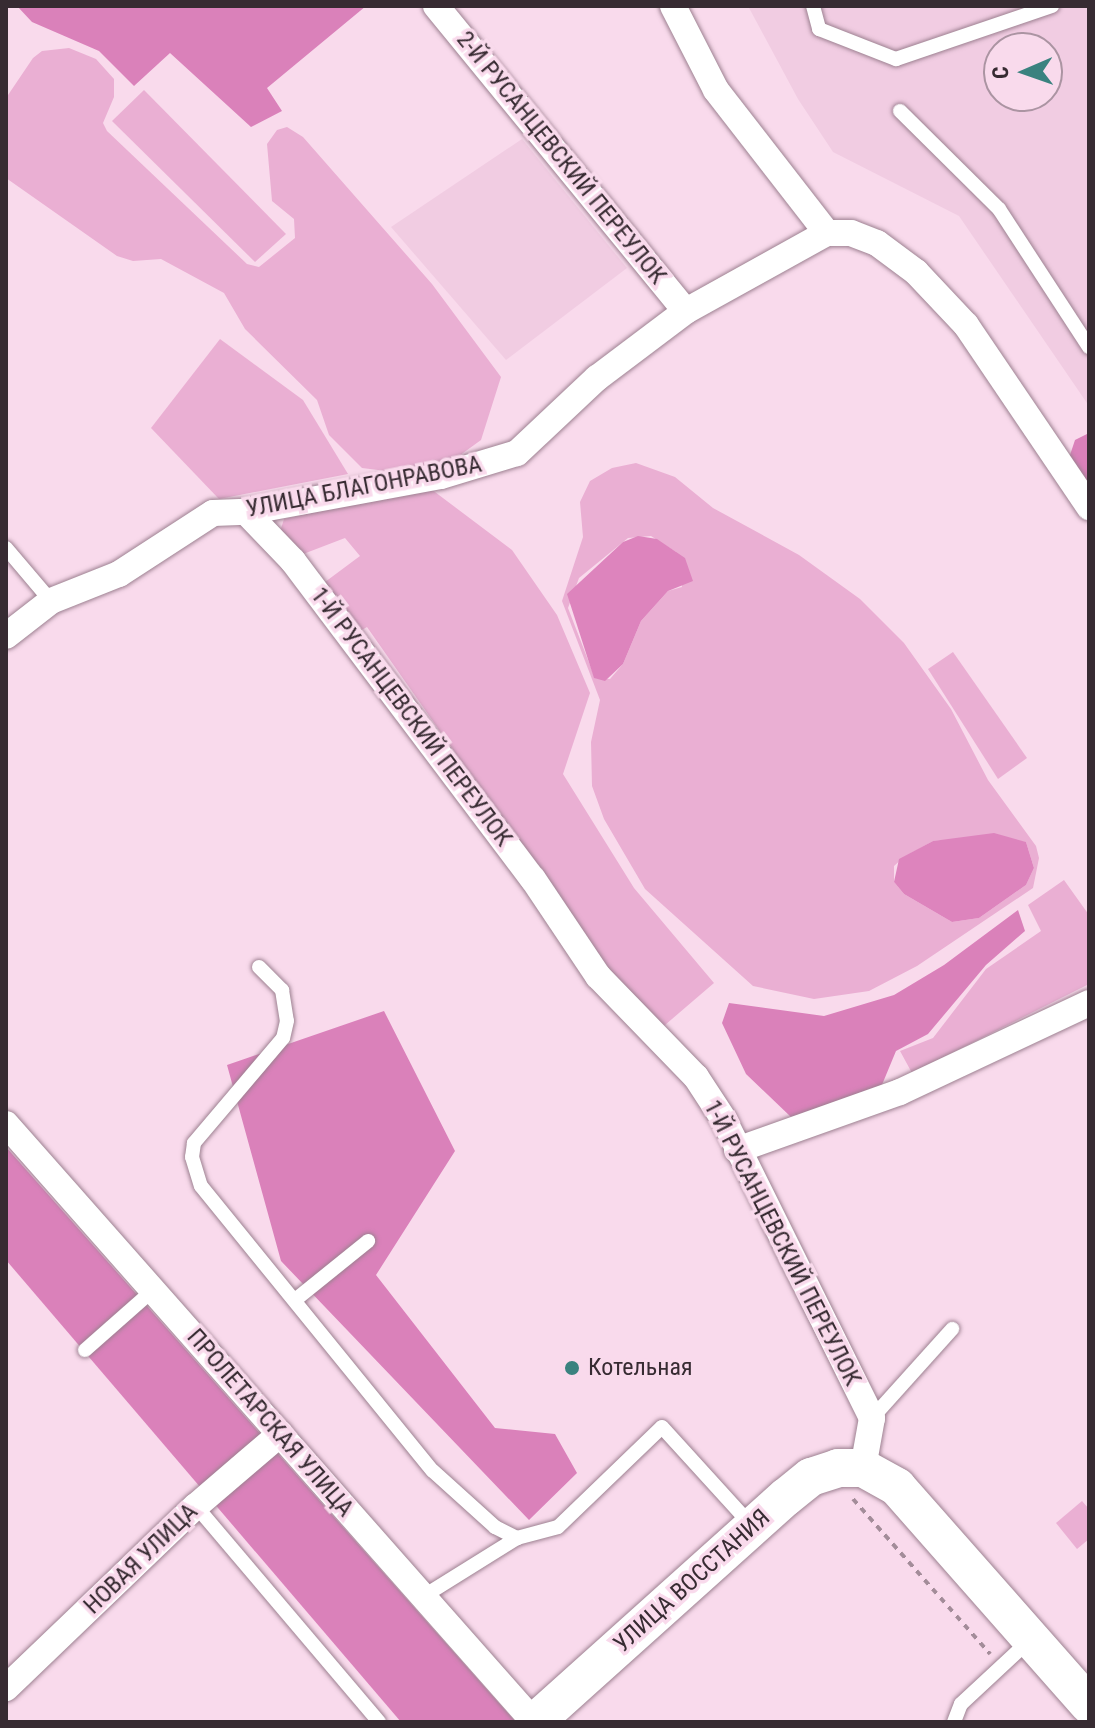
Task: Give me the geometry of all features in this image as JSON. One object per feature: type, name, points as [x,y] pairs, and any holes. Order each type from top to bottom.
[{"type":"street","name":"2-Й РУСАНЦЕВСКИЙ ПЕРЕУЛОК","points":[[436,6],[686,311]]},
{"type":"street","points":[[673,6],[716,90],[827,233],[851,233],[877,243],[916,272],[966,325],[1089,507]]},
{"type":"street","name":"УЛИЦА БЛАГОНРАВОВА","points":[[6,636],[51,601],[119,574],[213,513],[246,512],[441,476],[508,457],[597,378],[686,311],[827,233]]},
{"type":"street","name":"1-Й РУСАНЦЕВСКИЙ ПЕРЕУЛОК","points":[[246,512],[293,561],[533,879],[606,986],[696,1077],[737,1150],[872,1418]]},
{"type":"street","points":[[737,1150],[900,1092],[1089,1003]]},
{"type":"street","name":"ПРОЛЕТАРСКАЯ УЛИЦА","points":[[6,1124],[535,1722]]},
{"type":"street","points":[[872,1418],[856,1482],[897,1487],[1088,1702]]},
{"type":"street","name":"НОВАЯ УЛИЦА","points":[[6,1688],[196,1506],[280,1434]]},
{"type":"street","name":"УЛИЦА ВОССТАНИЯ","points":[[535,1722],[811,1477],[838,1468],[856,1482]]},
{"type":"lane","points":[[813,6],[819,29],[896,59],[1052,6]]},
{"type":"lane","points":[[900,111],[999,209],[1089,347]]},
{"type":"lane","points":[[6,548],[51,601]]},
{"type":"lane","points":[[259,967],[282,990],[287,1021],[283,1038],[231,1105],[209,1122],[194,1143],[192,1157],[212,1203],[433,1471],[495,1527],[517,1538]]},
{"type":"lane","points":[[295,1300],[368,1241]]},
{"type":"lane","points":[[85,1350],[153,1290]]},
{"type":"lane","points":[[872,1418],[952,1329]]},
{"type":"lane","points":[[424,1596],[517,1538],[558,1527],[662,1427],[753,1526]]},
{"type":"lane","points":[[196,1506],[379,1722]]},
{"type":"lane","points":[[954,1722],[961,1704],[1031,1638]]},
{"type":"path","points":[[856,1482],[1000,1665]]},
{"type":"shaded area","points":[[17,6],[366,6],[267,88],[282,111],[251,127],[170,53],[134,86],[99,51],[32,22]]},
{"type":"shaded area","points":[[748,6],[1089,6],[1089,406],[959,216],[833,152],[798,99]]},
{"type":"shaded area","points":[[69,48],[96,59],[114,79],[114,97],[103,123],[107,131],[247,264],[259,267],[295,238],[294,219],[272,201],[267,144],[277,130],[287,127],[303,137],[432,284],[501,377],[481,440],[452,461],[394,472],[362,468],[329,435],[317,400],[245,329],[224,293],[161,259],[133,261],[117,256],[6,178],[6,98],[33,58],[42,51]]},
{"type":"shaded area","points":[[144,90],[286,234],[255,262],[112,121]]},
{"type":"shaded area","points":[[522,139],[627,268],[506,360],[391,227]]},
{"type":"shaded area","points":[[220,339],[303,400],[348,474],[219,499],[151,428]]},
{"type":"shaded area","points":[[1089,433],[1089,494],[1069,458],[1075,440]]},
{"type":"shaded area","points":[[636,463],[675,477],[713,508],[799,555],[860,599],[904,643],[951,709],[988,780],[1036,846],[1039,858],[1033,888],[917,966],[869,991],[814,999],[753,986],[645,889],[604,819],[592,786],[591,742],[600,700],[562,601],[583,537],[580,502],[590,481],[612,468]],"holes":[[[651,536],[676,552],[682,587],[668,591],[641,621],[623,664],[610,679],[595,678],[568,608],[579,578],[628,538]],[[974,838],[1026,842],[1034,868],[1026,885],[979,918],[952,922],[904,894],[894,882],[894,866],[933,841]]]},
{"type":"shaded area","points":[[427,486],[512,550],[557,615],[590,693],[563,774],[634,888],[714,983],[658,1031],[577,927],[367,627],[357,633],[321,585],[360,556],[345,538],[298,556],[279,535],[284,519]]},
{"type":"shaded area","points":[[638,536],[657,539],[685,558],[693,581],[668,591],[641,621],[623,664],[605,681],[594,678],[567,594],[623,542]]},
{"type":"shaded area","points":[[953,652],[1027,758],[998,779],[928,669]]},
{"type":"shaded area","points":[[994,833],[1026,842],[1034,868],[1026,885],[979,918],[952,922],[904,894],[894,882],[899,859],[933,841]]},
{"type":"shaded area","points":[[1064,880],[1089,915],[1089,984],[912,1073],[900,1051],[933,1038],[986,969],[1041,931],[1028,905]]},
{"type":"shaded area","points":[[1018,910],[1025,931],[986,965],[928,1034],[896,1051],[879,1092],[791,1117],[746,1074],[722,1023],[729,1003],[824,1016],[894,995],[944,965]]},
{"type":"shaded area","points":[[384,1011],[455,1151],[376,1275],[495,1428],[555,1434],[577,1473],[529,1520],[281,1261],[227,1065]]},
{"type":"shaded area","points":[[6,1147],[514,1720],[401,1722],[6,1260]]},
{"type":"shaded area","points":[[1082,1501],[1089,1509],[1089,1539],[1077,1549],[1056,1523]]},
{"type":"place","name":"Котельная","points":[[572,1368]]}]
